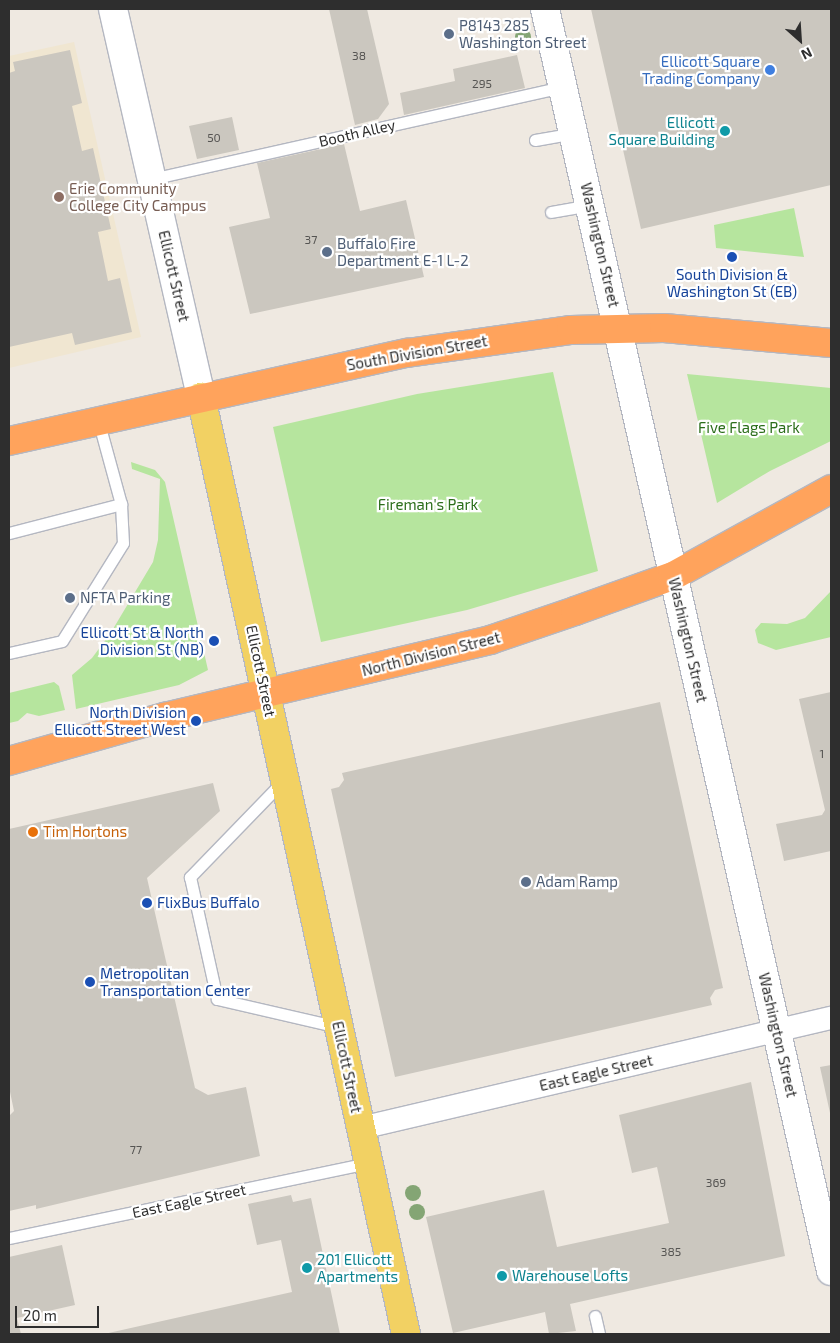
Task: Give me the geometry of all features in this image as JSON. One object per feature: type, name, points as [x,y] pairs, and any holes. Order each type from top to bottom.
[{"type":"highway","name":"South Division Street","points":[[9,441],[201,397],[454,345],[619,327],[831,343]]},
{"type":"highway","name":"North Division Street","points":[[9,761],[165,717],[266,695],[490,640],[673,576],[831,489]]},
{"type":"main road","name":"Ellicott Street","points":[[201,397],[406,1334]]},
{"type":"street","name":"Ellicott Street","points":[[112,9],[201,397]]},
{"type":"street","name":"Washington Street","points":[[545,9],[619,327],[673,576],[831,1271]]},
{"type":"street","name":"East Eagle Street","points":[[361,1128],[831,1018]]},
{"type":"lane","name":"Booth Alley","points":[[151,179],[563,87]]},
{"type":"lane","points":[[535,140],[574,133]]},
{"type":"lane","points":[[551,212],[591,204]]},
{"type":"lane","points":[[9,653],[62,641],[123,543],[121,504],[98,420]]},
{"type":"lane","points":[[9,533],[121,504]]},
{"type":"lane","points":[[285,780],[190,877],[217,999],[338,1027]]},
{"type":"lane","name":"East Eagle Street","points":[[9,1238],[368,1163]]},
{"type":"lane","points":[[595,1316],[599,1334]]},
{"type":"shaded area","name":"Erie Community College City Campus","points":[[74,42],[141,337],[9,368],[9,56]]},
{"type":"green space","points":[[794,208],[804,257],[716,248],[714,225]]},
{"type":"green space","name":"Fireman's Park","points":[[553,372],[598,571],[467,610],[321,642],[273,427],[417,394]]},
{"type":"green space","name":"Five Flags Park","points":[[687,374],[831,388],[831,441],[770,471],[717,503]]},
{"type":"green space","points":[[131,462],[155,470],[165,482],[208,670],[179,685],[76,709],[72,675],[92,658],[110,634],[153,562],[158,540],[160,479],[132,469]]},
{"type":"green space","points":[[831,591],[831,637],[776,650],[758,643],[755,630],[761,623],[787,624],[805,618]]},
{"type":"green space","points":[[54,682],[59,686],[65,710],[39,716],[27,713],[18,721],[9,723],[9,693]]},
{"type":"building","points":[[329,9],[367,9],[389,104],[378,119],[355,125]]},
{"type":"building","name":"Ellicott Square Building","points":[[591,9],[831,9],[831,185],[641,229]]},
{"type":"building","name":"Erie Community College City Campus","points":[[70,50],[82,103],[72,106],[82,151],[93,148],[111,229],[98,232],[108,281],[120,278],[132,332],[75,345],[72,333],[9,347],[9,73],[15,71],[13,62]]},
{"type":"building","points":[[517,55],[525,88],[404,115],[400,93],[455,81],[453,69]]},
{"type":"building","points":[[232,117],[239,150],[197,159],[189,126]]},
{"type":"building","name":"Buffalo Fire Department E-1 L-2","points":[[344,144],[360,211],[406,200],[424,277],[250,314],[229,227],[270,218],[257,163]]},
{"type":"building","points":[[831,692],[831,851],[784,861],[776,824],[822,815],[825,810],[799,699]]},
{"type":"building","name":"Adam Ramp","points":[[660,702],[723,988],[715,990],[710,998],[712,1005],[395,1077],[331,789],[339,787],[344,780],[342,773]]},
{"type":"building","name":"Metropolitan Transportation Center","points":[[213,783],[220,811],[147,878],[195,1088],[208,1095],[246,1087],[260,1156],[36,1209],[36,1205],[9,1211],[9,1116],[14,1111],[9,1087],[9,829]]},
{"type":"building","points":[[831,1065],[831,1113],[830,1113],[820,1067]]},
{"type":"building","points":[[751,1082],[785,1256],[570,1304],[576,1331],[549,1334],[545,1312],[453,1333],[426,1217],[544,1190],[557,1247],[669,1223],[657,1167],[632,1173],[619,1115]]},
{"type":"building","name":"201 Ellicott Apartments","points":[[291,1195],[293,1202],[311,1198],[340,1334],[104,1334],[292,1292],[281,1240],[257,1245],[248,1204]]},
{"type":"building","points":[[62,1245],[75,1305],[17,1318],[21,1334],[9,1334],[9,1257]]},
{"type":"place","name":"P8143 285 Washington Street","points":[[449,34]]},
{"type":"place","name":"Ellicott Square Trading Company","points":[[770,70]]},
{"type":"place","name":"Ellicott Square Building","points":[[725,131]]},
{"type":"place","name":"Erie Community College City Campus","points":[[59,197]]},
{"type":"place","name":"Buffalo Fire Department E-1 L-2","points":[[327,252]]},
{"type":"place","name":"South Division & Washington St (EB)","points":[[732,257]]},
{"type":"place","name":"NFTA Parking","points":[[70,598]]},
{"type":"place","name":"Ellicott St & North Division St (NB)","points":[[214,641]]},
{"type":"place","name":"North Division Ellicott Street West","points":[[196,721]]},
{"type":"place","name":"Tim Hortons","points":[[33,832]]},
{"type":"place","name":"Adam Ramp","points":[[526,882]]},
{"type":"place","name":"FlixBus Buffalo","points":[[147,903]]},
{"type":"place","name":"Metropolitan Transportation Center","points":[[90,982]]},
{"type":"place","name":"201 Ellicott Apartments","points":[[307,1268]]},
{"type":"place","name":"Warehouse Lofts","points":[[502,1276]]}]
